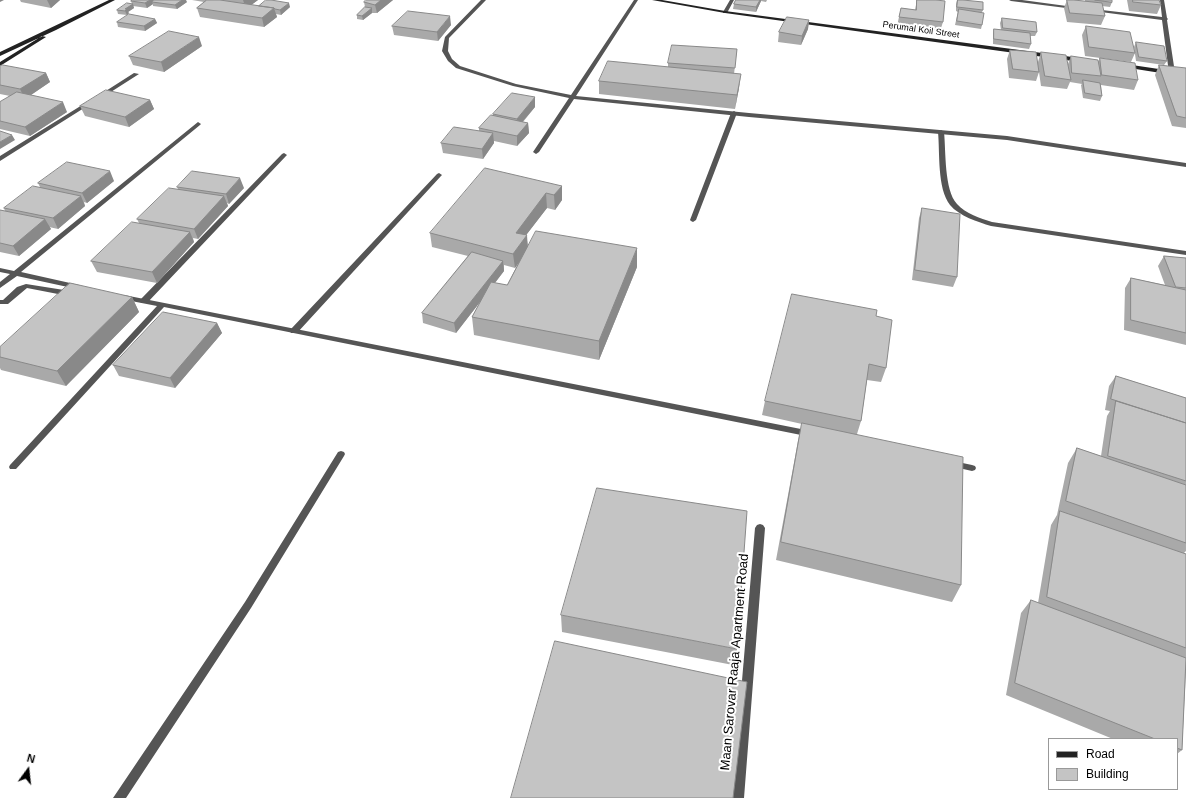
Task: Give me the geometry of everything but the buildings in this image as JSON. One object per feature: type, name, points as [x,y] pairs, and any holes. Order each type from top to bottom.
[{"type":"street","points":[[0,54],[21,43],[54,30],[114,0]]},
{"type":"street","points":[[484,0],[447,38],[445,51],[450,60],[458,67],[515,85],[572,97],[1007,138],[1186,165]]},
{"type":"street","points":[[536,152],[636,0]]},
{"type":"street","name":"Perumal Koil Street","points":[[654,0],[725,12],[1086,61]]},
{"type":"street","points":[[725,12],[732,0]]},
{"type":"street","points":[[1011,0],[1080,9]]},
{"type":"street","points":[[1162,0],[1166,20],[1172,73]]},
{"type":"street","points":[[1088,10],[1166,20]]},
{"type":"street","points":[[0,64],[30,47],[54,30]]},
{"type":"street","points":[[1117,65],[1186,75]]},
{"type":"street","points":[[0,159],[136,74]]},
{"type":"street","points":[[693,220],[734,113]]},
{"type":"street","points":[[0,286],[198,124]]},
{"type":"street","points":[[942,132],[947,193],[952,204],[974,218],[991,224],[1186,252]]},
{"type":"street","points":[[144,301],[284,155]]},
{"type":"street","points":[[294,331],[439,175]]},
{"type":"street","points":[[0,270],[82,288]]},
{"type":"street","points":[[2,303],[26,286],[60,292],[63,296],[52,307]]},
{"type":"street","points":[[113,295],[818,435]]},
{"type":"street","points":[[12,467],[162,305]]},
{"type":"street","points":[[119,798],[248,605],[342,454]]},
{"type":"street","points":[[941,461],[972,468]]},
{"type":"street","name":"Maan Sarovar Raaja Apartment Road","points":[[738,798],[760,528]]}]
